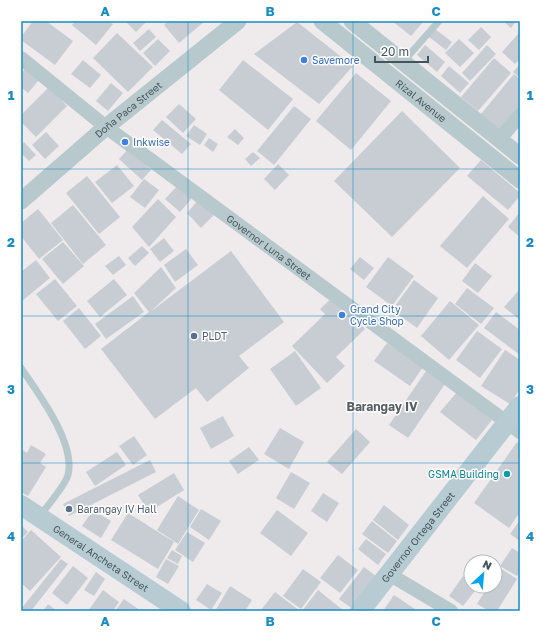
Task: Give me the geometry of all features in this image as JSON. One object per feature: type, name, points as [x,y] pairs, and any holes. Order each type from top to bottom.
[{"type":"main road","name":"Governor Ortega Street","points":[[360,611],[389,574],[514,427],[520,406]]},
{"type":"main road","name":"General Ancheta Street","points":[[21,505],[181,611]]},
{"type":"street","name":"Doña Paca Street","points":[[21,200],[106,127],[238,21]]},
{"type":"street","name":"Rizal Avenue","points":[[322,21],[520,180]]},
{"type":"street","name":"Rizal Avenue","points":[[352,21],[520,156]]},
{"type":"street","name":"Governor Luna Street","points":[[21,58],[106,127],[514,427]]},
{"type":"street","points":[[500,140],[520,115]]},
{"type":"street","points":[[389,574],[451,611]]},
{"type":"lane","points":[[403,62],[439,21]]},
{"type":"lane","points":[[21,368],[41,397],[58,428],[67,448],[70,464],[67,477],[39,517]]},
{"type":"building","points":[[33,21],[46,21],[73,41],[55,65],[21,40],[21,37]]},
{"type":"building","points":[[75,21],[108,21],[113,24],[96,45],[72,25]]},
{"type":"building","points":[[125,21],[147,21],[136,32]]},
{"type":"building","points":[[168,21],[205,21],[179,43],[164,25]]},
{"type":"building","points":[[392,21],[424,21],[411,36]]},
{"type":"building","points":[[503,21],[516,21],[511,28]]},
{"type":"building","name":"Savemore","points":[[297,22],[353,66],[319,104],[254,54]]},
{"type":"building","points":[[481,27],[491,37],[479,50],[468,40]]},
{"type":"building","points":[[149,29],[156,37],[140,51],[133,43]]},
{"type":"building","points":[[435,29],[452,42],[446,50],[429,37]]},
{"type":"building","points":[[117,33],[153,67],[128,92],[93,58]]},
{"type":"building","points":[[519,33],[520,59],[515,64],[502,52]]},
{"type":"building","points":[[158,39],[170,51],[155,66],[143,53]]},
{"type":"building","points":[[459,39],[474,53],[460,67],[445,53]]},
{"type":"building","points":[[425,45],[445,62],[437,72],[417,55]]},
{"type":"building","points":[[487,45],[496,54],[470,81],[462,73]]},
{"type":"building","points":[[494,58],[511,73],[478,111],[461,97]]},
{"type":"building","points":[[83,60],[101,75],[90,88],[71,74]]},
{"type":"building","points":[[243,60],[293,99],[268,130],[219,90]]},
{"type":"building","points":[[520,64],[520,78],[513,72]]},
{"type":"building","points":[[449,66],[469,83],[460,93],[441,76]]},
{"type":"building","points":[[25,69],[39,80],[28,93],[21,87],[21,81],[23,78],[21,74]]},
{"type":"building","points":[[356,73],[391,101],[351,150],[316,121]]},
{"type":"building","points":[[514,74],[520,79],[520,110],[502,131],[481,114]]},
{"type":"building","points":[[111,83],[123,93],[108,111],[96,101]]},
{"type":"building","points":[[49,87],[67,106],[36,137],[21,122],[21,115]]},
{"type":"building","points":[[179,104],[196,119],[183,133],[166,117]]},
{"type":"building","points":[[294,106],[311,119],[274,165],[257,151]]},
{"type":"building","points":[[402,111],[460,168],[392,237],[334,181]]},
{"type":"building","points":[[162,120],[191,144],[182,154],[153,130]]},
{"type":"building","points":[[194,125],[207,134],[200,145],[186,136]]},
{"type":"building","points":[[235,129],[244,138],[238,145],[227,137]]},
{"type":"building","points":[[46,132],[59,146],[45,159],[32,145]]},
{"type":"building","points":[[209,138],[218,144],[213,152],[204,145]]},
{"type":"building","points":[[24,142],[36,155],[29,161],[21,153],[21,145]]},
{"type":"building","points":[[129,148],[151,170],[142,180],[119,159]]},
{"type":"building","points":[[253,152],[260,158],[251,166],[245,159]]},
{"type":"building","points":[[481,160],[520,193],[520,196],[508,210],[467,176]]},
{"type":"building","points":[[278,164],[289,175],[275,190],[264,179]]},
{"type":"building","points":[[117,165],[134,186],[112,203],[95,182]]},
{"type":"building","points":[[87,176],[120,217],[99,234],[66,193]]},
{"type":"building","points":[[144,179],[159,190],[145,208],[130,197]]},
{"type":"building","points":[[178,185],[192,198],[180,212],[165,199]]},
{"type":"building","points":[[483,196],[509,219],[467,268],[440,246]]},
{"type":"building","points":[[158,199],[176,217],[149,247],[132,227]]},
{"type":"building","points":[[199,199],[215,214],[201,228],[187,213]]},
{"type":"building","points":[[73,205],[106,245],[83,264],[51,223]]},
{"type":"building","points":[[38,209],[63,240],[39,259],[21,236],[21,223]]},
{"type":"building","points":[[520,212],[520,237],[508,227]]},
{"type":"building","points":[[164,238],[174,251],[160,262],[150,249]]},
{"type":"building","points":[[63,242],[84,266],[63,284],[42,259]]},
{"type":"building","points":[[142,246],[149,253],[135,266],[128,258]]},
{"type":"building","points":[[186,249],[198,265],[175,282],[164,265]]},
{"type":"building","points":[[231,251],[284,322],[239,356],[249,368],[207,402],[196,388],[155,419],[101,349],[149,312],[134,293],[161,267],[176,288],[150,312]]},
{"type":"building","points":[[119,256],[126,265],[113,275],[105,266]]},
{"type":"building","points":[[360,257],[374,268],[364,280],[350,269]]},
{"type":"building","points":[[388,257],[414,276],[392,306],[366,287]]},
{"type":"building","points":[[36,260],[50,278],[22,301],[21,272]]},
{"type":"building","points":[[475,263],[492,276],[478,293],[462,281]]},
{"type":"building","points":[[55,279],[77,306],[58,321],[36,294]]},
{"type":"building","points":[[114,279],[127,295],[100,317],[87,301]]},
{"type":"building","points":[[414,280],[438,298],[417,328],[392,310]]},
{"type":"building","points":[[467,288],[494,308],[481,324],[455,304]]},
{"type":"building","points":[[520,289],[520,320],[504,307]]},
{"type":"building","points":[[133,296],[144,312],[106,339],[95,324]]},
{"type":"building","points":[[334,296],[365,329],[336,357],[345,366],[327,383],[292,346],[325,314],[320,309]]},
{"type":"building","points":[[450,301],[479,325],[449,360],[421,336]]},
{"type":"building","points":[[79,308],[101,336],[85,349],[63,321]]},
{"type":"building","points":[[496,312],[520,330],[520,355],[484,328]]},
{"type":"building","points":[[477,331],[502,349],[480,378],[456,360]]},
{"type":"building","points":[[387,343],[423,367],[410,386],[374,361]]},
{"type":"building","points":[[505,350],[520,360],[520,389],[510,404],[481,386]]},
{"type":"building","points":[[295,351],[321,388],[296,406],[270,369]]},
{"type":"building","points":[[426,371],[445,384],[408,438],[389,425]]},
{"type":"building","points":[[457,392],[492,420],[476,440],[440,412]]},
{"type":"building","points":[[223,416],[234,436],[211,449],[200,428]]},
{"type":"building","points":[[280,428],[304,442],[289,469],[264,454]]},
{"type":"building","points":[[356,429],[370,442],[342,474],[327,462]]},
{"type":"building","points":[[134,436],[147,455],[133,465],[119,446]]},
{"type":"building","name":"GSMA Building","points":[[517,442],[520,444],[520,512],[509,528],[474,503]]},
{"type":"building","points":[[31,445],[46,454],[40,463],[46,467],[28,496],[21,492],[21,449],[27,453]]},
{"type":"building","points":[[249,447],[259,460],[238,474],[229,461]]},
{"type":"building","points":[[117,452],[126,465],[95,486],[86,472]]},
{"type":"building","points":[[150,460],[156,472],[69,516],[63,504]]},
{"type":"building","points":[[291,472],[310,483],[294,509],[276,498]]},
{"type":"building","points":[[174,473],[184,490],[149,512],[138,495]]},
{"type":"building","points":[[323,493],[339,503],[327,522],[311,511]]},
{"type":"building","points":[[178,496],[199,510],[178,544],[157,530]]},
{"type":"building","points":[[384,505],[409,525],[398,540],[373,520]]},
{"type":"building","points":[[201,509],[221,521],[209,540],[190,527]]},
{"type":"building","points":[[93,510],[111,521],[101,538],[82,526]]},
{"type":"building","points":[[277,510],[308,533],[291,556],[260,533]]},
{"type":"building","points":[[128,513],[174,542],[158,569],[111,540]]},
{"type":"building","points":[[520,520],[520,541],[510,534]]},
{"type":"building","points":[[372,521],[397,541],[388,553],[362,534]]},
{"type":"building","points":[[21,525],[28,532],[21,539]]},
{"type":"building","points":[[31,530],[61,557],[30,591],[21,583],[21,541]]},
{"type":"building","points":[[187,532],[205,543],[193,562],[175,550]]},
{"type":"building","points":[[366,539],[386,554],[378,565],[358,549]]},
{"type":"building","points":[[512,548],[520,553],[520,572],[517,576],[503,568],[503,562]]},
{"type":"building","points":[[172,550],[182,556],[178,564],[167,558]]},
{"type":"building","points":[[338,555],[358,570],[340,593],[320,578]]},
{"type":"building","points":[[61,559],[68,564],[31,611],[21,611],[21,609]]},
{"type":"building","points":[[166,559],[179,566],[168,584],[156,577]]},
{"type":"building","points":[[73,566],[88,578],[67,605],[52,593]]},
{"type":"building","points":[[364,567],[377,577],[353,609],[339,599]]},
{"type":"building","points":[[303,569],[321,582],[301,609],[283,596]]},
{"type":"building","points":[[503,570],[517,579],[497,611],[489,611],[477,604],[483,594],[503,594]]},
{"type":"building","points":[[96,572],[105,579],[94,596],[84,590]]},
{"type":"building","points":[[463,576],[463,594],[472,594],[463,606],[449,596]]},
{"type":"building","points":[[207,584],[222,593],[211,610],[196,600]]},
{"type":"building","points":[[230,586],[252,600],[245,611],[215,611]]},
{"type":"building","points":[[103,590],[119,602],[113,611],[88,611]]},
{"type":"building","points":[[318,590],[344,611],[302,611]]},
{"type":"building","points":[[275,592],[300,611],[261,610]]},
{"type":"building","points":[[394,595],[415,609],[414,611],[383,611]]},
{"type":"building","points":[[124,599],[141,611],[115,611]]},
{"type":"building","points":[[48,604],[57,611],[43,611]]},
{"type":"place","name":"Savemore","points":[[304,60]]},
{"type":"place","name":"Inkwise","points":[[125,142]]},
{"type":"place","name":"Grand City Cycle Shop","points":[[342,315]]},
{"type":"place","name":"PLDT","points":[[194,336]]},
{"type":"place","name":"GSMA Building","points":[[507,474]]},
{"type":"place","name":"Barangay IV Hall","points":[[69,509]]},
{"type":"district","name":"Barangay IV","points":[[382,406]]}]
